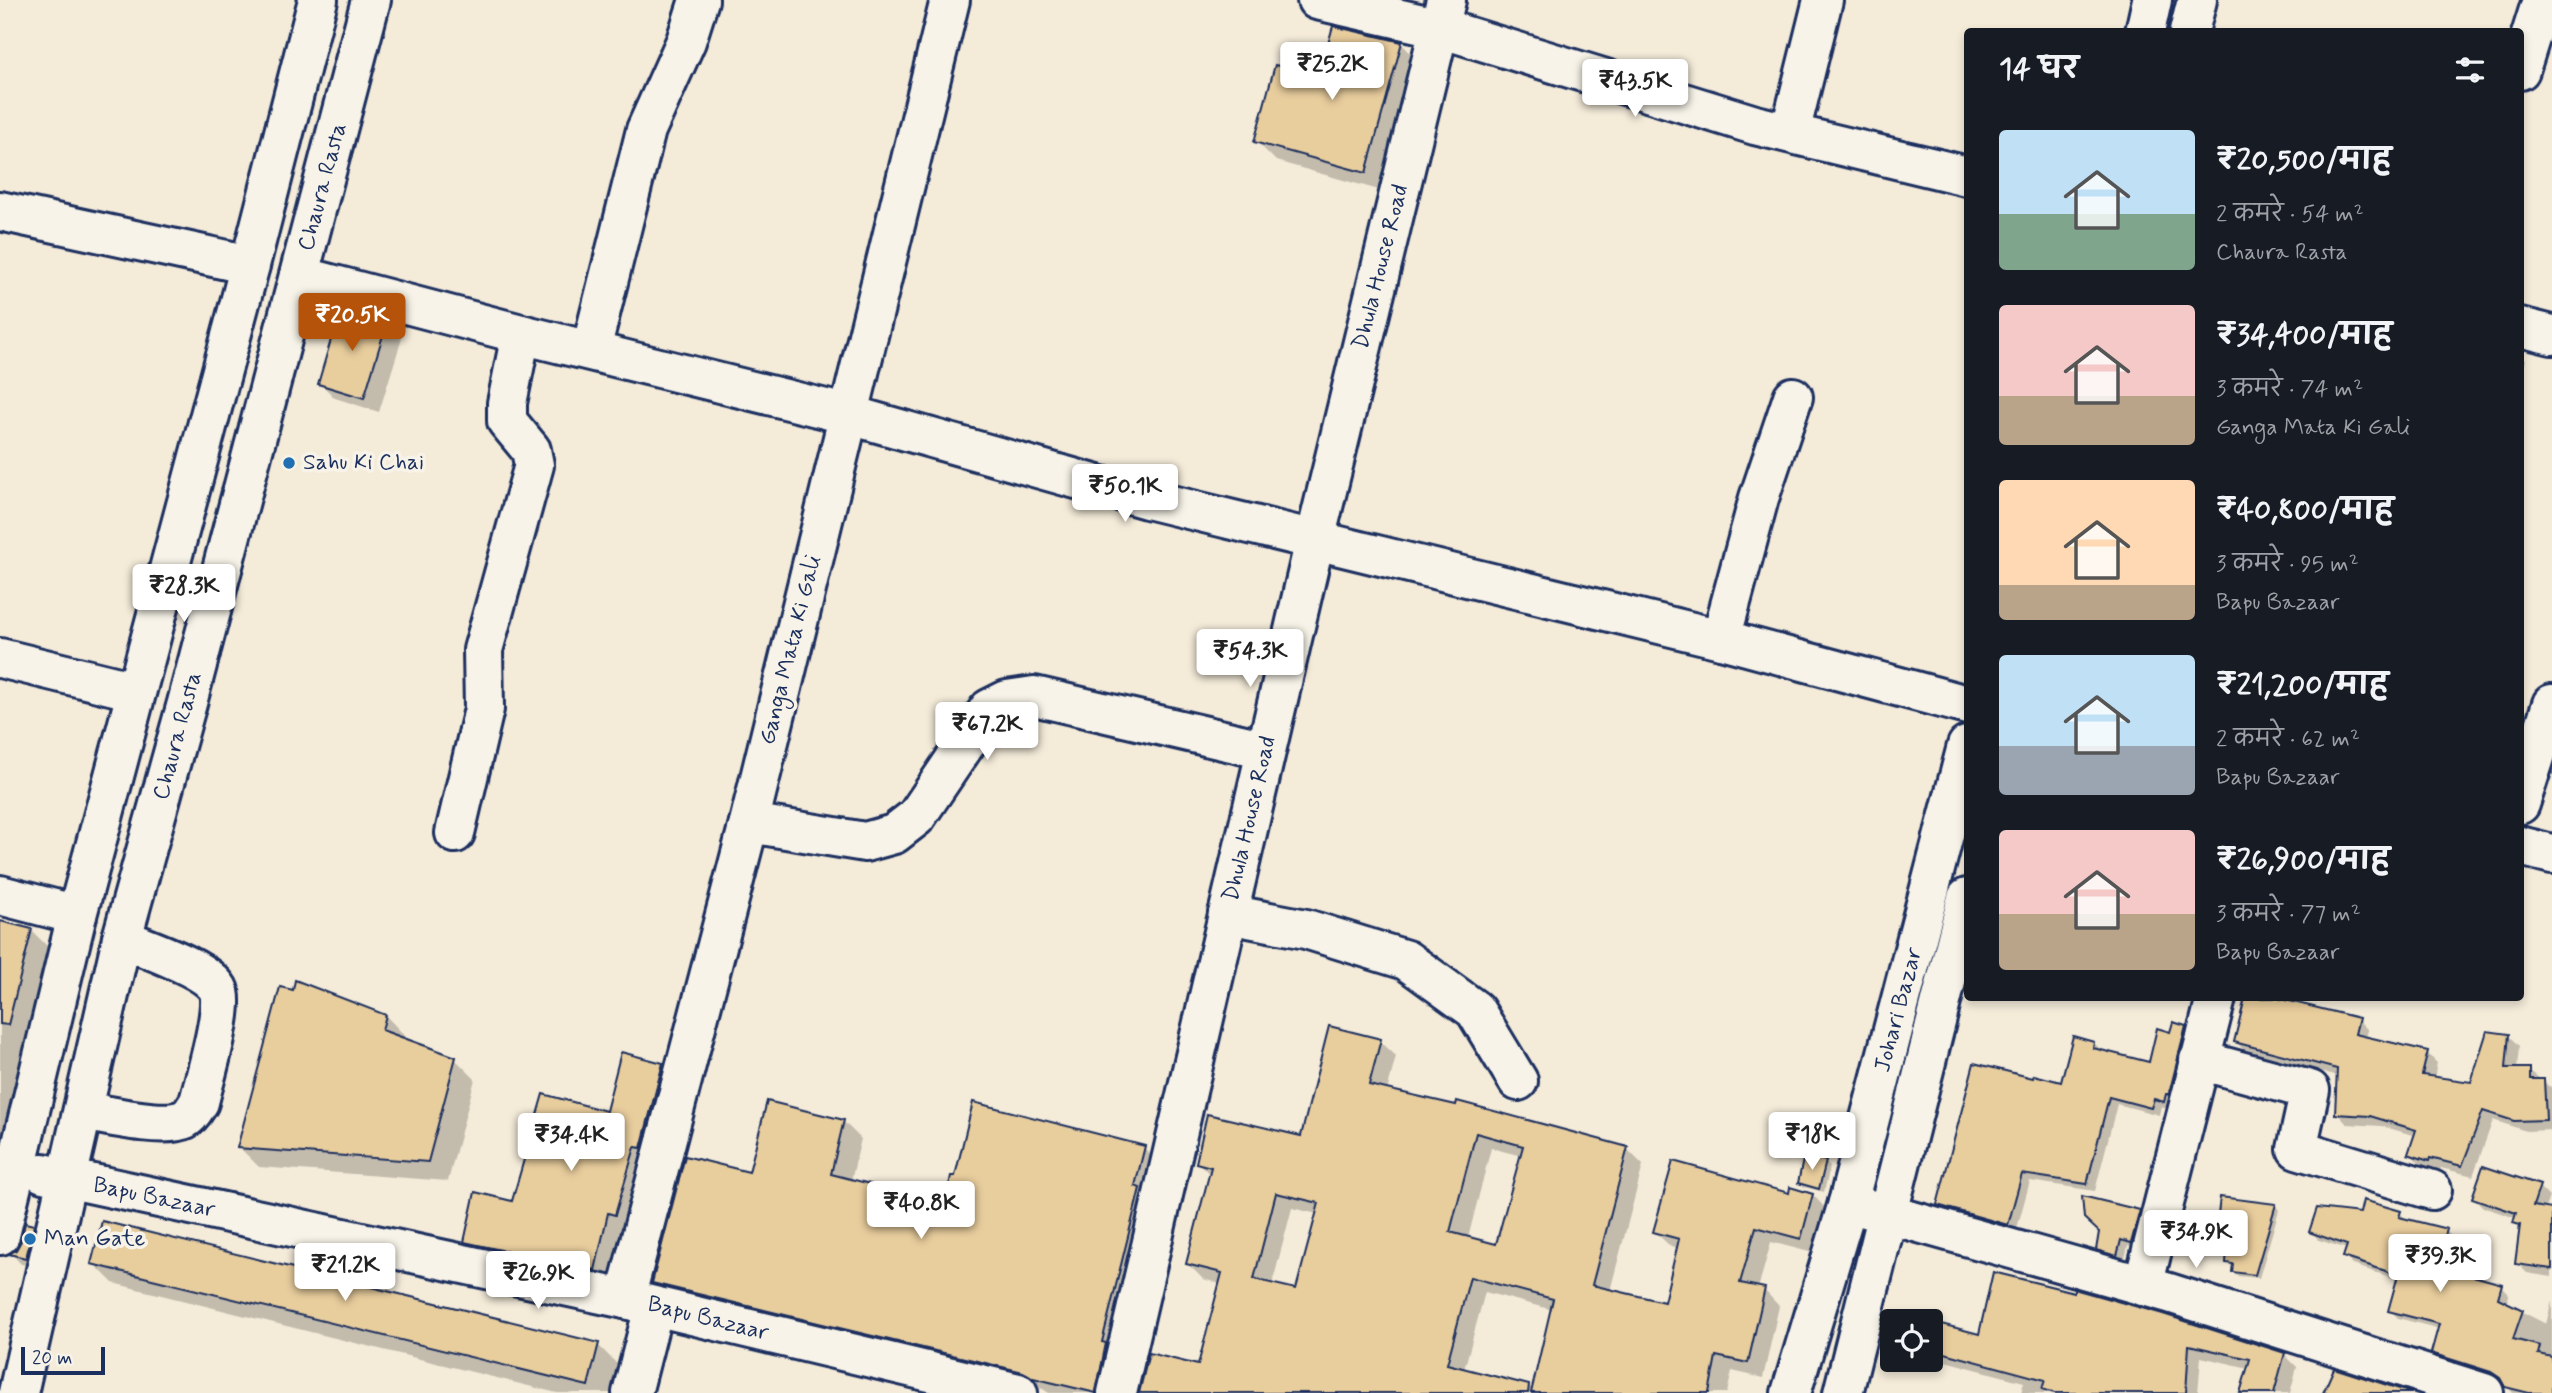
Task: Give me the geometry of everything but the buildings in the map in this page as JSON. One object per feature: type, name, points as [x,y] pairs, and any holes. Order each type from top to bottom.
[{"type":"street","points":[[0,1235],[8,1165],[250,265],[317,0]]},
{"type":"street","name":"Chaura Rasta","points":[[18,1393],[122,939],[372,0]]},
{"type":"street","points":[[591,350],[646,130],[686,41],[699,0]]},
{"type":"street","name":"Ganga Mata Ki Gali","points":[[632,1393],[639,1303],[749,823],[950,0]]},
{"type":"street","points":[[1317,0],[1443,14],[1755,125],[1964,175]]},
{"type":"street","points":[[1790,133],[1823,0]]},
{"type":"street","points":[[2146,28],[2152,0]]},
{"type":"street","points":[[2190,28],[2197,0]]},
{"type":"street","points":[[2524,57],[2542,0]]},
{"type":"street","name":"Dhula House Road","points":[[1117,1393],[1315,540],[1443,14]]},
{"type":"street","points":[[0,211],[250,265]]},
{"type":"street","points":[[300,276],[850,415],[1147,499],[1721,639],[1964,704]]},
{"type":"street","points":[[2524,328],[2552,335]]},
{"type":"street","points":[[454,833],[484,709],[483,650],[534,465],[531,450],[507,421],[507,402],[521,334]]},
{"type":"street","points":[[1721,639],[1759,498],[1793,397]]},
{"type":"street","points":[[0,658],[135,691]]},
{"type":"street","points":[[749,823],[865,842],[894,834],[916,817],[989,709],[1007,699],[1034,696],[1266,750]]},
{"type":"street","points":[[2524,792],[2552,704]]},
{"type":"street","name":"Johari Bazar","points":[[1791,1393],[1848,1203],[1964,758]]},
{"type":"street","points":[[2524,847],[2552,854]]},
{"type":"street","points":[[0,895],[77,915]]},
{"type":"street","name":"Johari Bazar","points":[[1843,1393],[1964,910]]},
{"type":"street","points":[[1228,914],[1306,929],[1406,961],[1475,1010],[1518,1081]]},
{"type":"street","points":[[83,1111],[135,1120],[183,1120],[193,1112],[199,1101],[219,1018],[219,990],[208,979],[122,939]]},
{"type":"street","points":[[2143,1286],[2215,1001]]},
{"type":"street","points":[[1899,1007],[1937,1017]]},
{"type":"street","points":[[2199,1060],[2310,1090],[2297,1149],[2432,1190]]},
{"type":"street","name":"Bapu Bazaar","points":[[8,1165],[639,1303],[1018,1393]]},
{"type":"street","points":[[1848,1203],[2143,1286],[2484,1393]]},
{"type":"place","name":"Sahu Ki Chai","points":[[289,463]]},
{"type":"place","name":"Man Gate","points":[[30,1239]]}]
